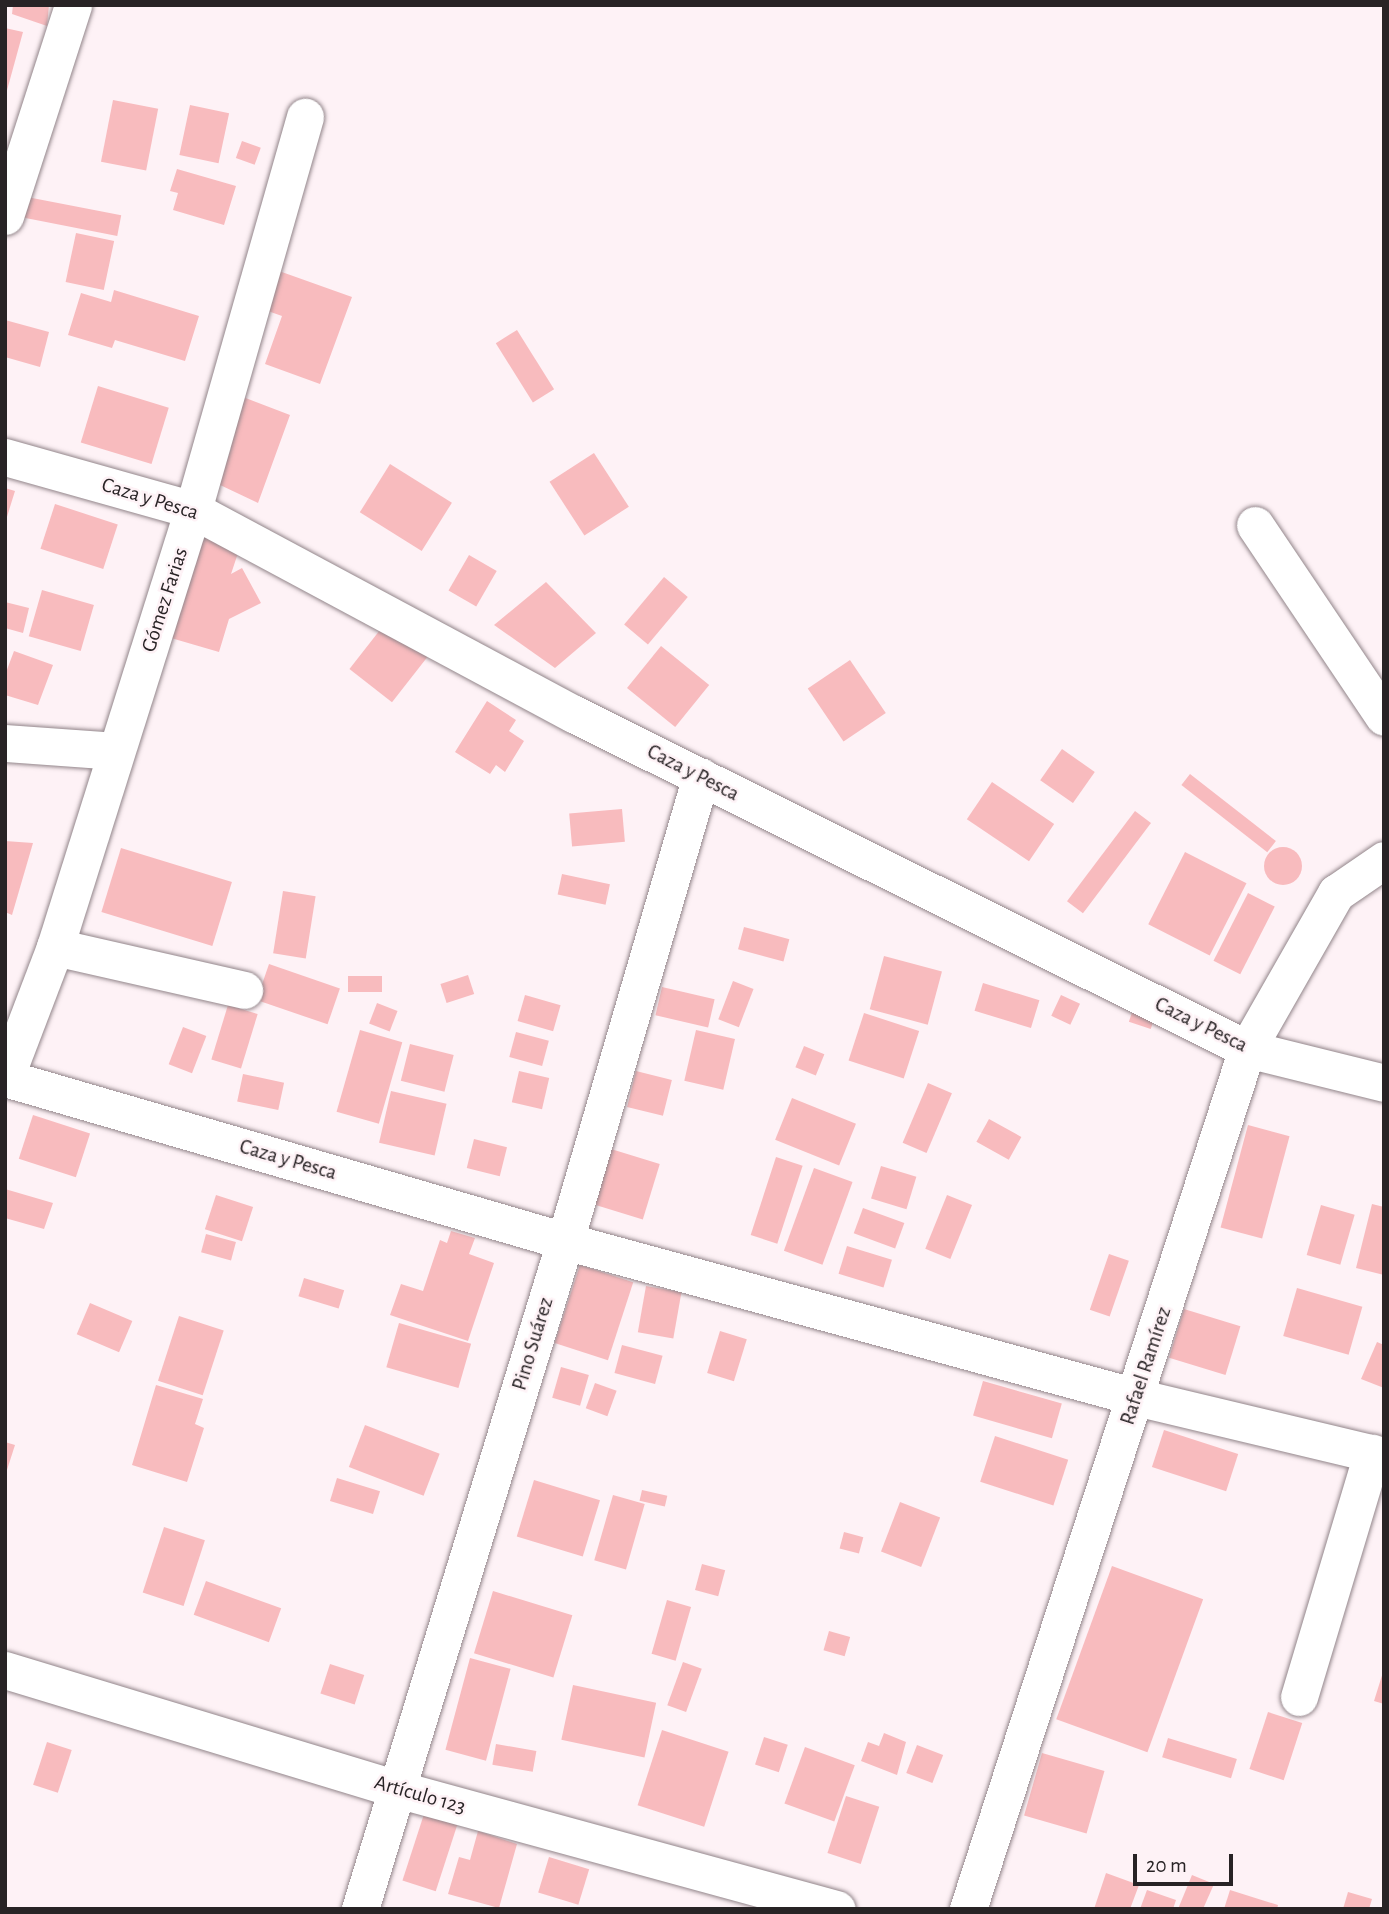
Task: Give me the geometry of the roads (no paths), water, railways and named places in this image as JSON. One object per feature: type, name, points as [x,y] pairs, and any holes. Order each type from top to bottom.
[{"type":"street","points":[[5,216],[73,5]]},
{"type":"street","name":"Gómez Farias","points":[[5,1078],[55,947],[193,510],[305,117]]},
{"type":"street","name":"Caza y Pesca","points":[[5,457],[193,510],[701,777],[1247,1049],[1384,1083]]},
{"type":"street","points":[[1255,525],[1384,717]]},
{"type":"street","points":[[5,743],[116,751]]},
{"type":"street","name":"Pino Suárez","points":[[360,1909],[565,1241],[701,777]]},
{"type":"street","name":"Rafael Ramírez","points":[[968,1909],[1247,1049],[1336,893],[1384,860]]},
{"type":"street","points":[[55,947],[244,990]]},
{"type":"street","name":"Caza y Pesca","points":[[5,1078],[565,1241],[1136,1397],[1378,1455]]},
{"type":"street","points":[[1299,1697],[1378,1455]]},
{"type":"street","name":"Artículo 123","points":[[5,1671],[397,1789],[837,1909]]}]
